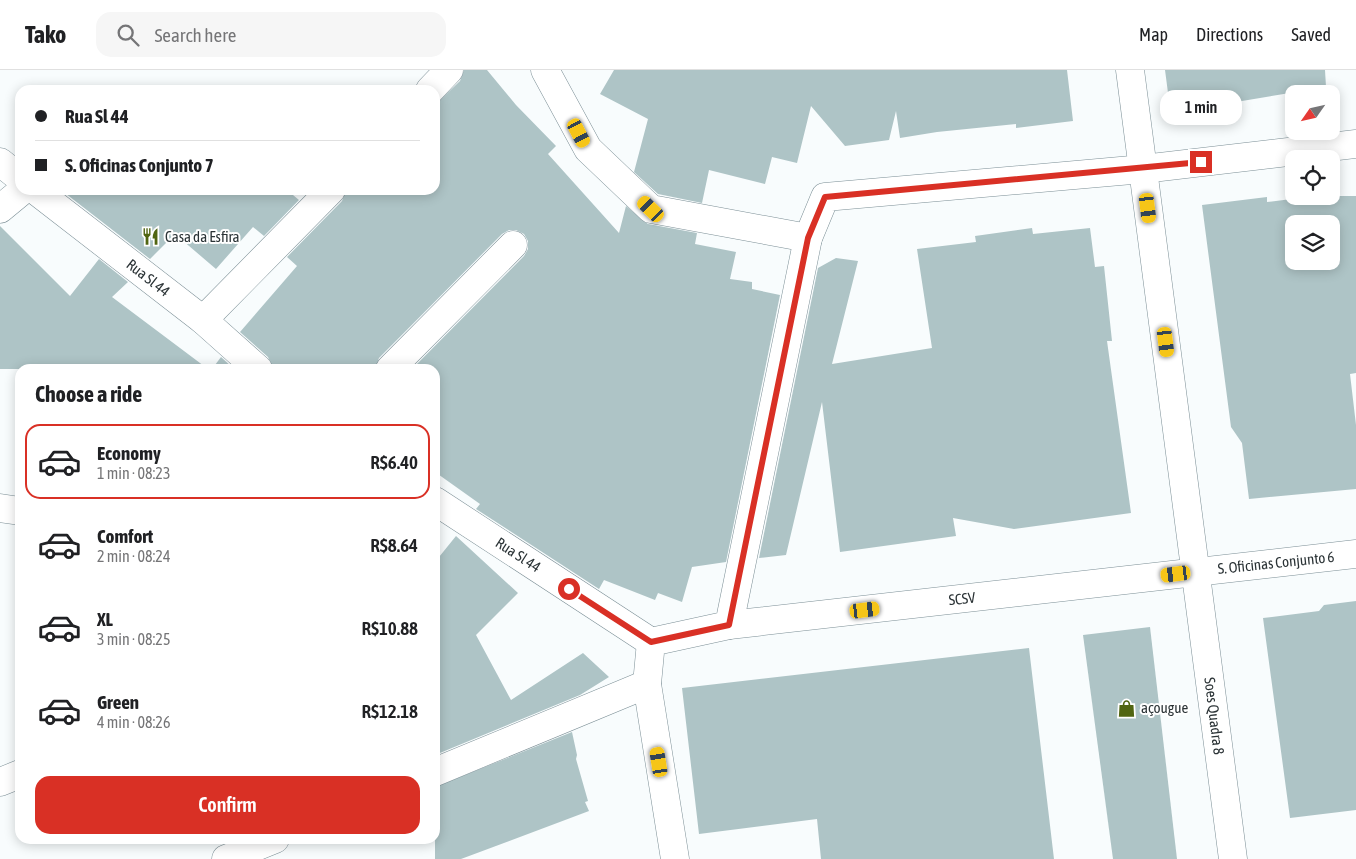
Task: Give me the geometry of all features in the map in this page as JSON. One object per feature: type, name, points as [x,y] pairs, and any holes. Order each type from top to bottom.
[{"type":"street","points":[[435,85],[449,70]]},
{"type":"street","points":[[545,70],[588,149],[651,209],[808,238]]},
{"type":"street","name":"Soes Quadra 8","points":[[1130,70],[1233,859]]},
{"type":"street","points":[[729,625],[808,238],[825,197],[1143,169],[1356,144]]},
{"type":"street","points":[[0,162],[15,174]]},
{"type":"street","points":[[0,209],[17,195]]},
{"type":"street","name":"Rua Sl 44","points":[[42,195],[203,320],[252,364]]},
{"type":"street","points":[[203,320],[326,195]]},
{"type":"street","points":[[395,364],[513,246]]},
{"type":"street","name":"Rua Sl 44","points":[[440,504],[651,642]]},
{"type":"street","points":[[0,508],[15,510]]},
{"type":"street","name":"S. Oficinas Conjunto 6","points":[[1196,572],[1356,554]]},
{"type":"street","name":"SCSV","points":[[651,642],[729,625],[1196,572]]},
{"type":"street","points":[[651,642],[647,684],[675,859]]},
{"type":"street","points":[[440,770],[647,684]]},
{"type":"street","points":[[0,782],[15,776]]},
{"type":"street","points":[[226,859],[263,844]]},
{"type":"building","points":[[464,70],[487,70],[516,105],[556,146],[548,154],[619,233],[626,206],[648,224],[697,233],[695,244],[736,252],[730,279],[752,282],[752,289],[780,295],[726,562],[692,567],[682,602],[658,593],[655,600],[604,580],[599,589],[476,509],[480,504],[440,476],[440,364],[417,364],[524,256],[528,249],[528,241],[524,234],[516,230],[509,230],[502,234],[379,358],[377,364],[271,364],[268,357],[240,332],[297,266],[287,257],[342,201],[344,195],[440,195],[440,100],[460,81]]},
{"type":"building","points":[[614,70],[1067,70],[1073,121],[1016,128],[1016,124],[937,132],[900,138],[896,111],[889,140],[845,146],[811,106],[797,163],[772,157],[765,184],[709,170],[702,203],[658,194],[634,172],[648,119],[600,94]]},
{"type":"building","points":[[1165,70],[1325,70],[1326,85],[1285,85],[1285,94],[1236,102],[1236,105],[1186,112],[1185,106],[1170,108]]},
{"type":"building","points":[[67,195],[293,195],[299,200],[264,236],[253,227],[216,269],[175,234],[150,259]]},
{"type":"building","points":[[1340,196],[1356,196],[1356,373],[1350,374],[1356,425],[1356,489],[1249,499],[1242,443],[1231,427],[1202,205],[1267,197],[1267,202],[1285,200],[1285,205],[1340,205]]},
{"type":"building","points":[[0,226],[70,296],[99,259],[128,282],[112,297],[201,364],[15,364],[15,369],[0,369]]},
{"type":"building","points":[[1032,228],[1033,234],[1090,228],[1095,267],[1104,266],[1112,341],[1107,341],[1131,513],[1014,529],[953,518],[956,536],[840,552],[822,402],[786,555],[759,558],[818,268],[836,258],[858,261],[832,364],[932,348],[917,249],[976,242],[975,236]]},
{"type":"building","points":[[221,357],[229,364],[216,364]]},
{"type":"building","points":[[456,536],[518,593],[476,635],[511,700],[583,653],[609,677],[580,695],[440,753],[440,556]]},
{"type":"building","points":[[1356,601],[1356,810],[1290,818],[1263,618],[1319,611],[1324,605]]},
{"type":"building","name":"açougue","points":[[1150,627],[1177,859],[1113,859],[1083,635]]},
{"type":"building","points":[[1029,648],[1054,859],[821,859],[817,819],[699,834],[682,688]]},
{"type":"building","points":[[572,732],[577,755],[576,759],[588,801],[585,802],[589,811],[461,859],[435,859],[435,844],[440,844],[440,785]]},
{"type":"place","name":"Casa da Esfira","points":[[151,237]]},
{"type":"place","name":"açougue","points":[[1127,708]]},
{"type":"route","points":[[569,589],[651,642],[729,625],[808,238],[825,197],[1143,169],[1201,162]]}]
